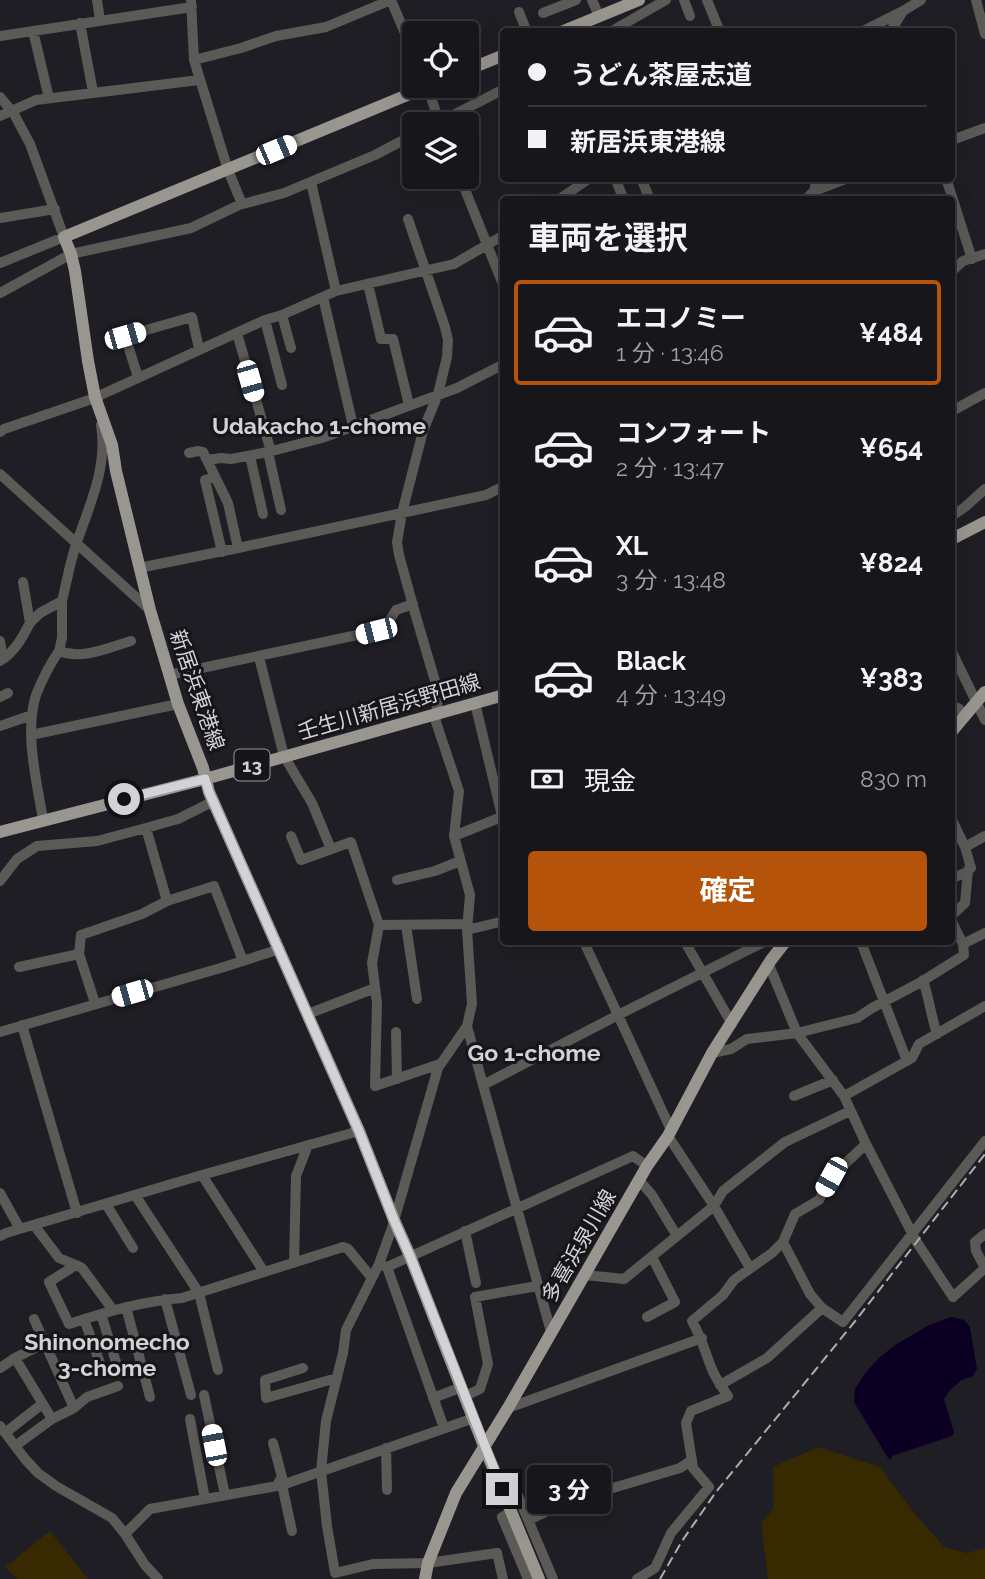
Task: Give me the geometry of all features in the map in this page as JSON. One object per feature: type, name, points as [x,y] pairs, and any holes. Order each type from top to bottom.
[{"type":"main road","points":[[570,28],[639,0]]},
{"type":"main road","points":[[479,65],[500,57]]},
{"type":"main road","points":[[64,237],[402,97]]},
{"type":"main road","name":"新居浜東港線","points":[[64,237],[71,254],[93,398],[112,445],[139,568],[178,704],[214,801],[359,1131],[539,1579]]},
{"type":"main road","points":[[955,537],[985,522]]},
{"type":"main road","name":"壬生川新居浜野田線","points":[[0,832],[205,779],[500,696]]},
{"type":"main road","points":[[955,728],[981,697]]},
{"type":"main road","name":"多喜浜泉川線","points":[[425,1579],[428,1563],[456,1493],[647,1166],[670,1133],[712,1054],[783,945]]},
{"type":"street","points":[[97,0],[100,20]]},
{"type":"street","points":[[194,60],[276,36],[326,27],[391,0],[402,26]]},
{"type":"street","points":[[543,13],[576,0]]},
{"type":"street","points":[[592,0],[599,16]]},
{"type":"street","points":[[617,28],[666,0]]},
{"type":"street","points":[[684,0],[690,16]]},
{"type":"street","points":[[707,0],[718,28]]},
{"type":"street","points":[[869,28],[921,0]]},
{"type":"street","points":[[976,0],[985,34]]},
{"type":"street","points":[[0,36],[192,3],[194,60],[228,170],[242,204]]},
{"type":"street","points":[[892,28],[903,11]]},
{"type":"street","points":[[519,12],[525,28]]},
{"type":"street","points":[[80,23],[93,92]]},
{"type":"street","points":[[33,31],[49,98]]},
{"type":"street","points":[[0,116],[36,100],[199,80]]},
{"type":"street","points":[[461,112],[500,91]]},
{"type":"street","points":[[0,97],[11,110],[30,144],[64,237],[0,263]]},
{"type":"street","points":[[955,139],[985,128]]},
{"type":"street","points":[[0,293],[71,254],[191,228],[242,204],[284,193],[402,141]]},
{"type":"street","points":[[311,181],[336,291]]},
{"type":"street","points":[[564,196],[584,182]]},
{"type":"street","points":[[814,191],[816,182]]},
{"type":"street","points":[[809,196],[814,191],[838,182]]},
{"type":"street","points":[[465,189],[500,277]]},
{"type":"street","points":[[955,206],[972,259]]},
{"type":"street","points":[[0,218],[55,209]]},
{"type":"street","points":[[408,219],[445,327],[447,357],[438,394],[423,431],[397,542],[439,691],[436,722],[458,791],[454,836],[470,895],[467,927],[472,1004],[467,1026],[440,1064],[383,1265],[372,1278],[346,1330],[344,1353],[326,1421],[321,1471],[335,1576],[373,1564],[428,1563],[496,1553],[503,1579]]},
{"type":"street","points":[[0,432],[93,398],[199,349],[336,291],[454,264],[500,238]]},
{"type":"street","points":[[955,268],[963,261],[985,254]]},
{"type":"street","points":[[368,284],[381,339],[393,339],[409,405]]},
{"type":"street","points":[[323,297],[354,426]]},
{"type":"street","points":[[282,315],[291,348]]},
{"type":"street","points":[[138,377],[125,336],[191,317],[199,349]]},
{"type":"street","points":[[265,320],[282,386]]},
{"type":"street","points":[[237,333],[270,452],[281,510]]},
{"type":"street","points":[[207,460],[250,456],[322,438],[457,388],[500,366]]},
{"type":"street","points":[[955,409],[985,393]]},
{"type":"street","points":[[43,820],[31,734],[32,715],[36,696],[59,650],[62,638],[62,601],[76,543],[104,454],[101,427],[93,398]]},
{"type":"street","points":[[189,453],[203,452],[228,503],[238,548]]},
{"type":"street","points":[[250,456],[263,514]]},
{"type":"street","points":[[0,474],[150,610]]},
{"type":"street","points":[[215,477],[205,480],[222,552]]},
{"type":"street","points":[[139,568],[486,495],[500,488]]},
{"type":"street","points":[[955,514],[985,489]]},
{"type":"street","points":[[23,582],[30,623]]},
{"type":"street","points":[[2,660],[20,642],[30,623],[40,613],[62,601]]},
{"type":"street","points":[[169,675],[376,631],[388,624],[396,610],[413,604]]},
{"type":"street","points":[[0,641],[2,660]]},
{"type":"street","points":[[59,650],[68,654],[83,654],[131,641]]},
{"type":"street","points":[[259,657],[284,757],[312,803],[331,849]]},
{"type":"street","points":[[955,657],[981,697],[985,720]]},
{"type":"street","points":[[475,703],[500,804]]},
{"type":"street","points":[[31,734],[178,704]]},
{"type":"street","points":[[955,707],[966,715]]},
{"type":"street","points":[[0,726],[32,715]]},
{"type":"street","points":[[1,879],[17,859],[37,846],[97,841],[178,819],[214,801]]},
{"type":"street","points":[[454,836],[500,817]]},
{"type":"street","points":[[955,826],[971,867],[968,870],[965,903],[955,912]]},
{"type":"street","points":[[146,828],[167,901]]},
{"type":"street","points":[[291,836],[301,860],[351,842],[379,925],[372,963],[377,1003],[374,1086],[440,1064]]},
{"type":"street","points":[[965,847],[985,836]]},
{"type":"street","points":[[397,880],[435,871],[460,861]]},
{"type":"street","points":[[0,865],[1,879]]},
{"type":"street","points":[[955,877],[968,872]]},
{"type":"street","points":[[94,1003],[79,954],[82,935],[142,914],[167,901],[214,886],[243,961]]},
{"type":"street","points":[[379,925],[467,927],[500,922]]},
{"type":"street","points":[[406,925],[417,999]]},
{"type":"street","points":[[712,1054],[732,1049],[747,1039],[797,1033],[857,1018],[964,955],[963,944],[955,928]]},
{"type":"street","points":[[963,944],[985,933]]},
{"type":"street","points":[[585,945],[670,1133],[750,1268]]},
{"type":"street","points":[[687,945],[732,1024]]},
{"type":"street","points":[[483,1085],[756,945]]},
{"type":"street","points":[[763,945],[797,1033],[844,1096],[912,1232],[953,1297],[985,1268],[976,1251],[975,1242],[985,1234]]},
{"type":"street","points":[[862,945],[907,1061]]},
{"type":"street","points":[[0,1032],[280,949]]},
{"type":"street","points":[[19,967],[79,954]]},
{"type":"street","points":[[923,980],[937,1034]]},
{"type":"street","points":[[308,1014],[375,988]]},
{"type":"street","points":[[844,1096],[912,1058],[919,1044],[985,1006]]},
{"type":"street","points":[[22,1025],[77,1213]]},
{"type":"street","points":[[467,1026],[551,1332]]},
{"type":"street","points":[[396,1032],[397,1079]]},
{"type":"street","points":[[794,1096],[833,1080]]},
{"type":"street","points":[[585,1275],[624,1279],[714,1206],[723,1191],[785,1142],[850,1111]]},
{"type":"street","points":[[0,1236],[359,1131]]},
{"type":"street","points":[[783,1242],[810,1294],[822,1308],[843,1322],[985,1141]]},
{"type":"street","points":[[637,1579],[655,1568],[671,1533],[709,1487],[693,1468],[686,1423],[691,1411],[728,1396],[711,1368],[702,1338],[692,1321],[723,1295],[734,1280],[783,1242],[795,1214],[819,1200],[831,1177],[866,1144]]},
{"type":"street","points":[[294,1263],[296,1176],[308,1145]]},
{"type":"street","points":[[383,1265],[410,1256],[633,1156],[647,1166]]},
{"type":"street","points":[[202,1175],[264,1272]]},
{"type":"street","points":[[639,1180],[652,1195],[677,1236]]},
{"type":"street","points":[[0,1193],[20,1229]]},
{"type":"street","points":[[135,1195],[199,1293],[218,1370]]},
{"type":"street","points":[[106,1204],[133,1248]]},
{"type":"street","points":[[34,1225],[59,1258],[82,1268],[113,1310]]},
{"type":"street","points":[[465,1231],[476,1283]]},
{"type":"street","points":[[76,1265],[49,1282],[69,1324],[126,1307],[182,1298],[343,1247],[348,1249],[372,1278]]},
{"type":"street","points":[[647,1317],[675,1302],[652,1257]]},
{"type":"street","points":[[383,1265],[444,1428]]},
{"type":"street","points":[[433,1398],[480,1389],[488,1364],[475,1297],[537,1286]]},
{"type":"street","points":[[165,1299],[191,1395]]},
{"type":"street","points":[[126,1307],[150,1397]]},
{"type":"street","points":[[720,1385],[767,1359],[822,1308]]},
{"type":"street","points":[[101,1314],[117,1362]]},
{"type":"street","points":[[34,1319],[74,1408]]},
{"type":"street","points":[[85,1319],[101,1366]]},
{"type":"street","points":[[508,1408],[702,1338]]},
{"type":"street","points":[[0,1367],[45,1343]]},
{"type":"street","points":[[15,1358],[52,1419]]},
{"type":"street","points":[[303,1368],[265,1380],[265,1398],[337,1378]]},
{"type":"street","points":[[15,1446],[88,1397],[118,1386]]},
{"type":"street","points":[[204,1395],[225,1495]]},
{"type":"street","points":[[43,1404],[2,1430],[38,1473],[113,1518],[145,1564],[159,1579]]},
{"type":"street","points":[[125,1534],[150,1509],[280,1485],[474,1418]]},
{"type":"street","points":[[190,1419],[205,1499]]},
{"type":"street","points":[[273,1443],[292,1531]]},
{"type":"street","points":[[387,1448],[387,1490]]},
{"type":"street","points":[[529,1520],[566,1502],[680,1468],[692,1460]]},
{"type":"street","points":[[502,1489],[513,1483],[553,1579]]},
{"type":"street","points":[[511,1512],[502,1517],[527,1579]]},
{"type":"shaded area","points":[[951,1317],[964,1320],[970,1327],[977,1369],[973,1376],[962,1380],[951,1389],[944,1399],[954,1432],[952,1436],[888,1458],[854,1402],[855,1389],[865,1373],[895,1345],[929,1325]]},
{"type":"shaded area","points":[[818,1447],[880,1467],[944,1547],[967,1553],[985,1548],[985,1579],[768,1579],[761,1523],[773,1509],[773,1467]]},
{"type":"shaded area","points":[[50,1531],[88,1579],[17,1579],[5,1567]]},
{"type":"railway","points":[[660,1579],[716,1492],[856,1320],[985,1154]]},
{"type":"district","name":"Udakacho 1-chome","points":[[319,426]]},
{"type":"district","name":"Go 1-chome","points":[[534,1053]]},
{"type":"district","name":"Shinonomecho 3-chome","points":[[107,1355]]},
{"type":"route","points":[[124,799],[205,779],[359,1131],[502,1489]]}]
